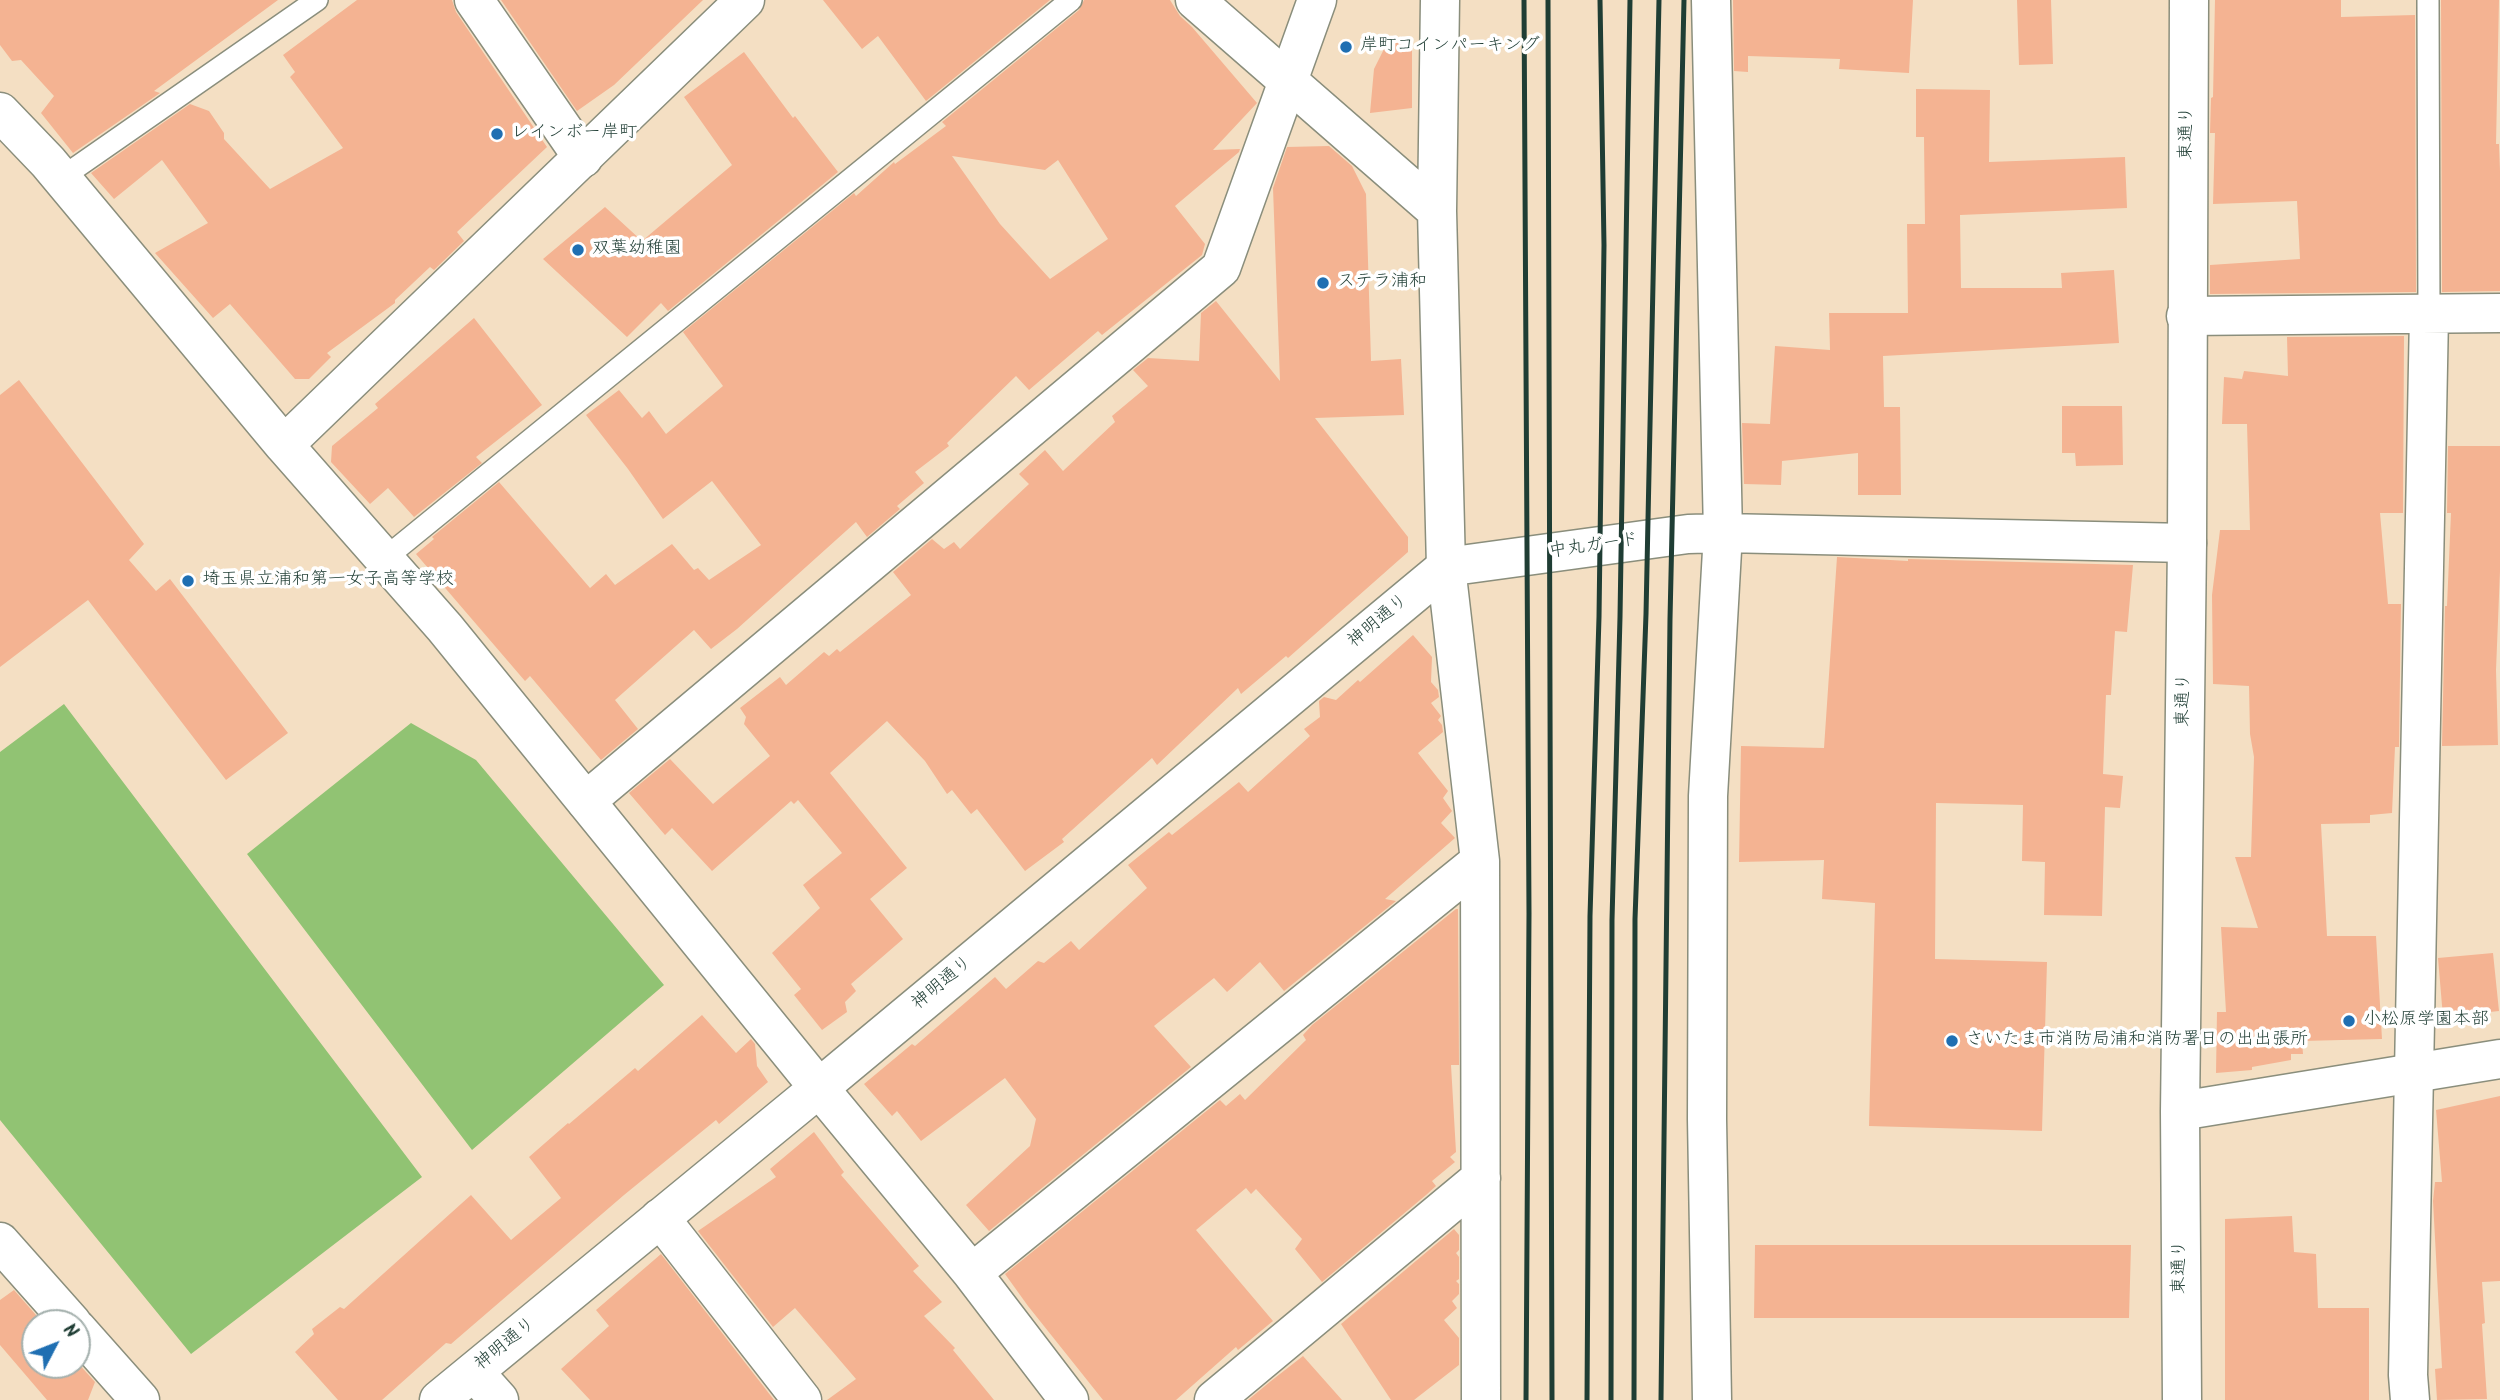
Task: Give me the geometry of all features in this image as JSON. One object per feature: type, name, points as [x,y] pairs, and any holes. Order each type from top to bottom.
[{"type":"street","points":[[474,0],[583,159]]},
{"type":"street","points":[[284,445],[745,0]]},
{"type":"street","points":[[1195,0],[1437,211]]},
{"type":"street","points":[[586,801],[1221,268],[1317,0]]},
{"type":"street","points":[[1440,0],[1437,211],[1446,567],[1480,861],[1480,1400]]},
{"type":"street","points":[[1711,0],[1705,533],[1707,1119],[1712,1400]]},
{"type":"street","name":"東通り","points":[[2182,1400],[2180,1111],[2187,543],[2189,0]]},
{"type":"street","points":[[0,112],[61,178],[284,445],[454,639],[972,1273],[1069,1400]]},
{"type":"street","points":[[2186,316],[2500,313]]},
{"type":"street","points":[[2410,1400],[2408,1376],[2413,1074],[2429,315]]},
{"type":"street","name":"中丸ガード","points":[[1446,567],[1705,533],[2187,543]]},
{"type":"street","name":"神明通り","points":[[439,1400],[1446,567]]},
{"type":"street","points":[[972,1273],[1480,861]]},
{"type":"street","points":[[2180,1111],[2500,1059]]},
{"type":"street","points":[[1214,1400],[1481,1178]]},
{"type":"street","points":[[660,1218],[802,1400]]},
{"type":"street","points":[[0,1242],[60,1309]]},
{"type":"street","points":[[91,1345],[140,1400]]},
{"type":"street","points":[[474,1372],[499,1400]]},
{"type":"lane","points":[[61,178],[317,0]]},
{"type":"lane","points":[[384,559],[1070,0]]},
{"type":"lane","points":[[2428,0],[2429,315]]},
{"type":"green space","points":[[64,704],[422,1177],[191,1354],[0,1120],[0,752]]},
{"type":"green space","points":[[411,723],[476,760],[664,985],[472,1150],[247,854]]},
{"type":"building","points":[[0,0],[278,0],[154,91],[160,93],[73,153],[41,113],[54,96],[21,60],[12,61],[0,45]]},
{"type":"building","points":[[357,0],[452,0],[456,12],[547,147],[457,232],[464,241],[434,270],[430,267],[395,303],[327,353],[331,357],[309,379],[295,379],[230,304],[213,318],[155,253],[208,223],[162,160],[114,199],[91,173],[190,104],[209,111],[224,133],[224,139],[270,189],[343,148],[290,77],[295,72],[283,55]]},
{"type":"building","points":[[501,0],[703,0],[614,85],[577,111]]},
{"type":"building","points":[[823,0],[1050,0],[926,101],[878,36],[862,49]]},
{"type":"building","points":[[1084,0],[1170,0],[1180,16],[1257,103],[1213,150],[1240,149],[1239,152],[1175,206],[1205,244],[1202,255],[1102,335],[1098,331],[1029,390],[1016,376],[947,443],[949,446],[915,472],[924,483],[897,506],[900,509],[867,537],[856,522],[711,649],[694,630],[615,700],[638,729],[601,760],[530,676],[525,681],[416,554],[434,539],[432,537],[499,482],[590,588],[606,574],[615,585],[672,544],[694,570],[698,568],[709,580],[761,545],[712,481],[663,519],[586,415],[619,390],[642,418],[649,411],[666,434],[723,386],[683,332],[854,193],[856,196],[894,162],[895,164],[946,126],[942,122],[1079,10]],"holes":[[[952,156],[1045,170],[1058,160],[1108,239],[1050,279],[1000,224]]]},
{"type":"building","points":[[1733,0],[1913,0],[1909,73],[1839,69],[1840,59],[1748,56],[1748,72],[1734,71]]},
{"type":"building","points":[[2017,0],[2051,0],[2053,64],[2019,65]]},
{"type":"building","points":[[2215,0],[2341,0],[2341,17],[2415,15],[2416,292],[2210,294],[2210,265],[2300,259],[2297,201],[2213,204],[2215,133],[2210,133]]},
{"type":"building","points":[[2441,0],[2499,0],[2496,144],[2499,144],[2500,171],[2500,291],[2442,292]]},
{"type":"building","points":[[1389,39],[1412,48],[1412,108],[1370,113],[1374,69]]},
{"type":"building","points":[[744,52],[793,118],[795,116],[838,172],[668,311],[661,303],[627,337],[543,259],[605,207],[642,241],[732,165],[684,97]]},
{"type":"building","points":[[1916,89],[1990,90],[1989,162],[2125,157],[2127,208],[1960,215],[1961,288],[2062,288],[2061,273],[2114,270],[2119,343],[1883,356],[1884,407],[1900,407],[1901,495],[1858,495],[1858,453],[1782,461],[1781,485],[1744,484],[1742,423],[1770,424],[1775,346],[1830,350],[1829,313],[1908,313],[1907,224],[1925,224],[1924,137],[1916,137]]},
{"type":"building","points":[[1329,146],[1352,166],[1366,194],[1371,361],[1401,359],[1404,415],[1315,418],[1408,537],[1408,552],[1288,658],[1286,656],[1241,694],[1238,688],[1157,765],[1152,758],[1062,839],[1064,842],[1025,871],[977,809],[971,814],[952,790],[947,794],[925,761],[887,721],[830,773],[907,868],[870,899],[903,939],[851,984],[856,991],[845,1002],[847,1012],[822,1030],[794,995],[801,989],[772,953],[820,908],[803,885],[842,853],[798,800],[794,804],[791,801],[712,871],[672,828],[665,835],[629,793],[670,759],[713,804],[770,756],[744,724],[746,717],[740,708],[780,677],[786,685],[824,652],[829,656],[837,649],[840,652],[911,595],[893,572],[932,539],[944,549],[954,542],[960,549],[1029,484],[1019,474],[1045,450],[1063,471],[1115,422],[1112,416],[1148,386],[1133,370],[1148,358],[1199,361],[1201,313],[1216,301],[1280,381],[1273,188],[1287,147]]},
{"type":"building","points":[[474,318],[542,405],[476,457],[482,463],[414,517],[388,488],[370,504],[331,462],[332,446],[378,408],[375,404]]},
{"type":"building","points":[[2404,336],[2403,513],[2380,513],[2388,604],[2401,604],[2399,747],[2395,747],[2392,813],[2370,815],[2370,823],[2321,824],[2327,936],[2376,936],[2382,1039],[2302,1041],[2303,1054],[2291,1054],[2291,1060],[2252,1067],[2252,1070],[2216,1073],[2217,1012],[2226,1012],[2221,927],[2258,928],[2235,857],[2251,857],[2254,757],[2250,734],[2249,686],[2213,684],[2212,595],[2220,530],[2250,530],[2247,424],[2222,424],[2224,377],[2242,379],[2244,371],[2288,376],[2287,337]]},
{"type":"building","points":[[19,380],[144,544],[129,560],[156,591],[170,579],[288,733],[226,780],[88,600],[0,667],[0,395]]},
{"type":"building","points":[[2062,406],[2122,406],[2123,465],[2076,466],[2075,453],[2062,453]]},
{"type":"building","points":[[2448,446],[2500,446],[2500,571],[2496,670],[2498,745],[2442,746],[2445,606],[2451,513],[2447,513]]},
{"type":"building","points":[[1837,557],[2133,565],[2127,632],[2115,631],[2111,695],[2106,695],[2103,774],[2123,776],[2120,808],[2105,807],[2102,916],[2044,915],[2045,862],[2022,861],[2023,805],[1936,803],[1935,959],[2047,962],[2042,1131],[1869,1126],[1875,903],[1822,899],[1824,860],[1739,862],[1741,746],[1824,748]]},
{"type":"building","points":[[1413,635],[1432,657],[1431,682],[1438,690],[1439,697],[1431,703],[1441,716],[1438,720],[1443,732],[1418,753],[1448,791],[1443,798],[1452,811],[1441,823],[1455,838],[1385,899],[1396,901],[1284,991],[1260,962],[1227,992],[1214,978],[1154,1026],[1191,1067],[989,1231],[966,1205],[1030,1146],[1036,1119],[1005,1078],[921,1141],[897,1111],[892,1116],[864,1084],[912,1044],[915,1046],[995,977],[1006,989],[1038,961],[1044,963],[1071,941],[1079,950],[1147,888],[1128,865],[1169,832],[1172,835],[1239,782],[1248,792],[1310,736],[1304,729],[1320,717],[1319,701],[1324,697],[1336,700]]},
{"type":"building","points":[[1456,909],[1459,1065],[1451,1065],[1456,1152],[1450,1157],[1455,1162],[1432,1181],[1436,1186],[1322,1282],[1295,1249],[1302,1239],[1256,1189],[1251,1194],[1246,1188],[1196,1230],[1273,1321],[1238,1350],[1236,1347],[1176,1400],[1103,1400],[1005,1274],[1220,1100],[1226,1106],[1240,1094],[1245,1100],[1306,1040],[1303,1035],[1312,1025]]},
{"type":"building","points":[[2493,953],[2499,1011],[2443,1017],[2438,958]]},
{"type":"building","points":[[702,1015],[736,1053],[751,1039],[755,1044],[757,1066],[768,1082],[719,1124],[716,1120],[624,1195],[451,1344],[446,1343],[382,1400],[338,1400],[295,1352],[314,1334],[312,1329],[340,1307],[344,1309],[471,1195],[511,1240],[561,1198],[529,1157],[635,1068],[638,1071]]},
{"type":"building","points":[[2500,1096],[2500,1281],[2482,1282],[2487,1399],[2437,1400],[2435,1369],[2442,1368],[2433,1201],[2435,1182],[2442,1182],[2436,1110]]},
{"type":"building","points":[[814,1132],[844,1172],[841,1175],[919,1266],[913,1271],[942,1302],[924,1316],[955,1348],[953,1350],[994,1400],[827,1400],[856,1379],[795,1308],[773,1327],[698,1231],[776,1177],[770,1169]]},
{"type":"building","points":[[2292,1216],[2294,1252],[2316,1254],[2318,1308],[2369,1308],[2369,1400],[2225,1400],[2225,1219]]},
{"type":"building","points":[[1454,1229],[1459,1235],[1459,1250],[1456,1253],[1459,1257],[1459,1279],[1456,1281],[1459,1284],[1459,1294],[1452,1301],[1457,1308],[1444,1320],[1459,1338],[1459,1365],[1414,1400],[1391,1400],[1341,1324]]},
{"type":"building","points":[[1755,1245],[2131,1245],[2129,1318],[1754,1318]]},
{"type":"building","points":[[661,1254],[774,1400],[590,1400],[561,1369],[609,1326],[596,1310]]},
{"type":"building","points":[[14,1290],[31,1309],[21,1309],[21,1370],[0,1345],[0,1300]]},
{"type":"building","points":[[1303,1356],[1342,1400],[1248,1400],[1271,1381]]},
{"type":"building","points":[[91,1378],[95,1382],[88,1400],[47,1400],[29,1379]]},
{"type":"railway","points":[[1524,0],[1529,913],[1526,1400]]},
{"type":"railway","points":[[1548,0],[1552,1400]]},
{"type":"railway","points":[[1587,1400],[1590,916],[1599,617],[1604,245],[1600,0]]},
{"type":"railway","points":[[1611,1400],[1612,920],[1630,0]]},
{"type":"railway","points":[[1634,1400],[1635,919],[1646,614],[1659,0]]},
{"type":"railway","points":[[1661,1400],[1670,619],[1684,0]]},
{"type":"place","name":"岸町コインパーキング","points":[[1346,47]]},
{"type":"place","name":"レインボー岸町","points":[[497,134]]},
{"type":"place","name":"双葉幼稚園","points":[[578,250]]},
{"type":"place","name":"ステラ浦和","points":[[1323,283]]},
{"type":"place","name":"埼玉県立浦和第一女子高等学校","points":[[188,581]]},
{"type":"place","name":"小松原学園本部","points":[[2349,1021]]},
{"type":"place","name":"さいたま市消防局浦和消防署日の出出張所","points":[[1952,1041]]}]
